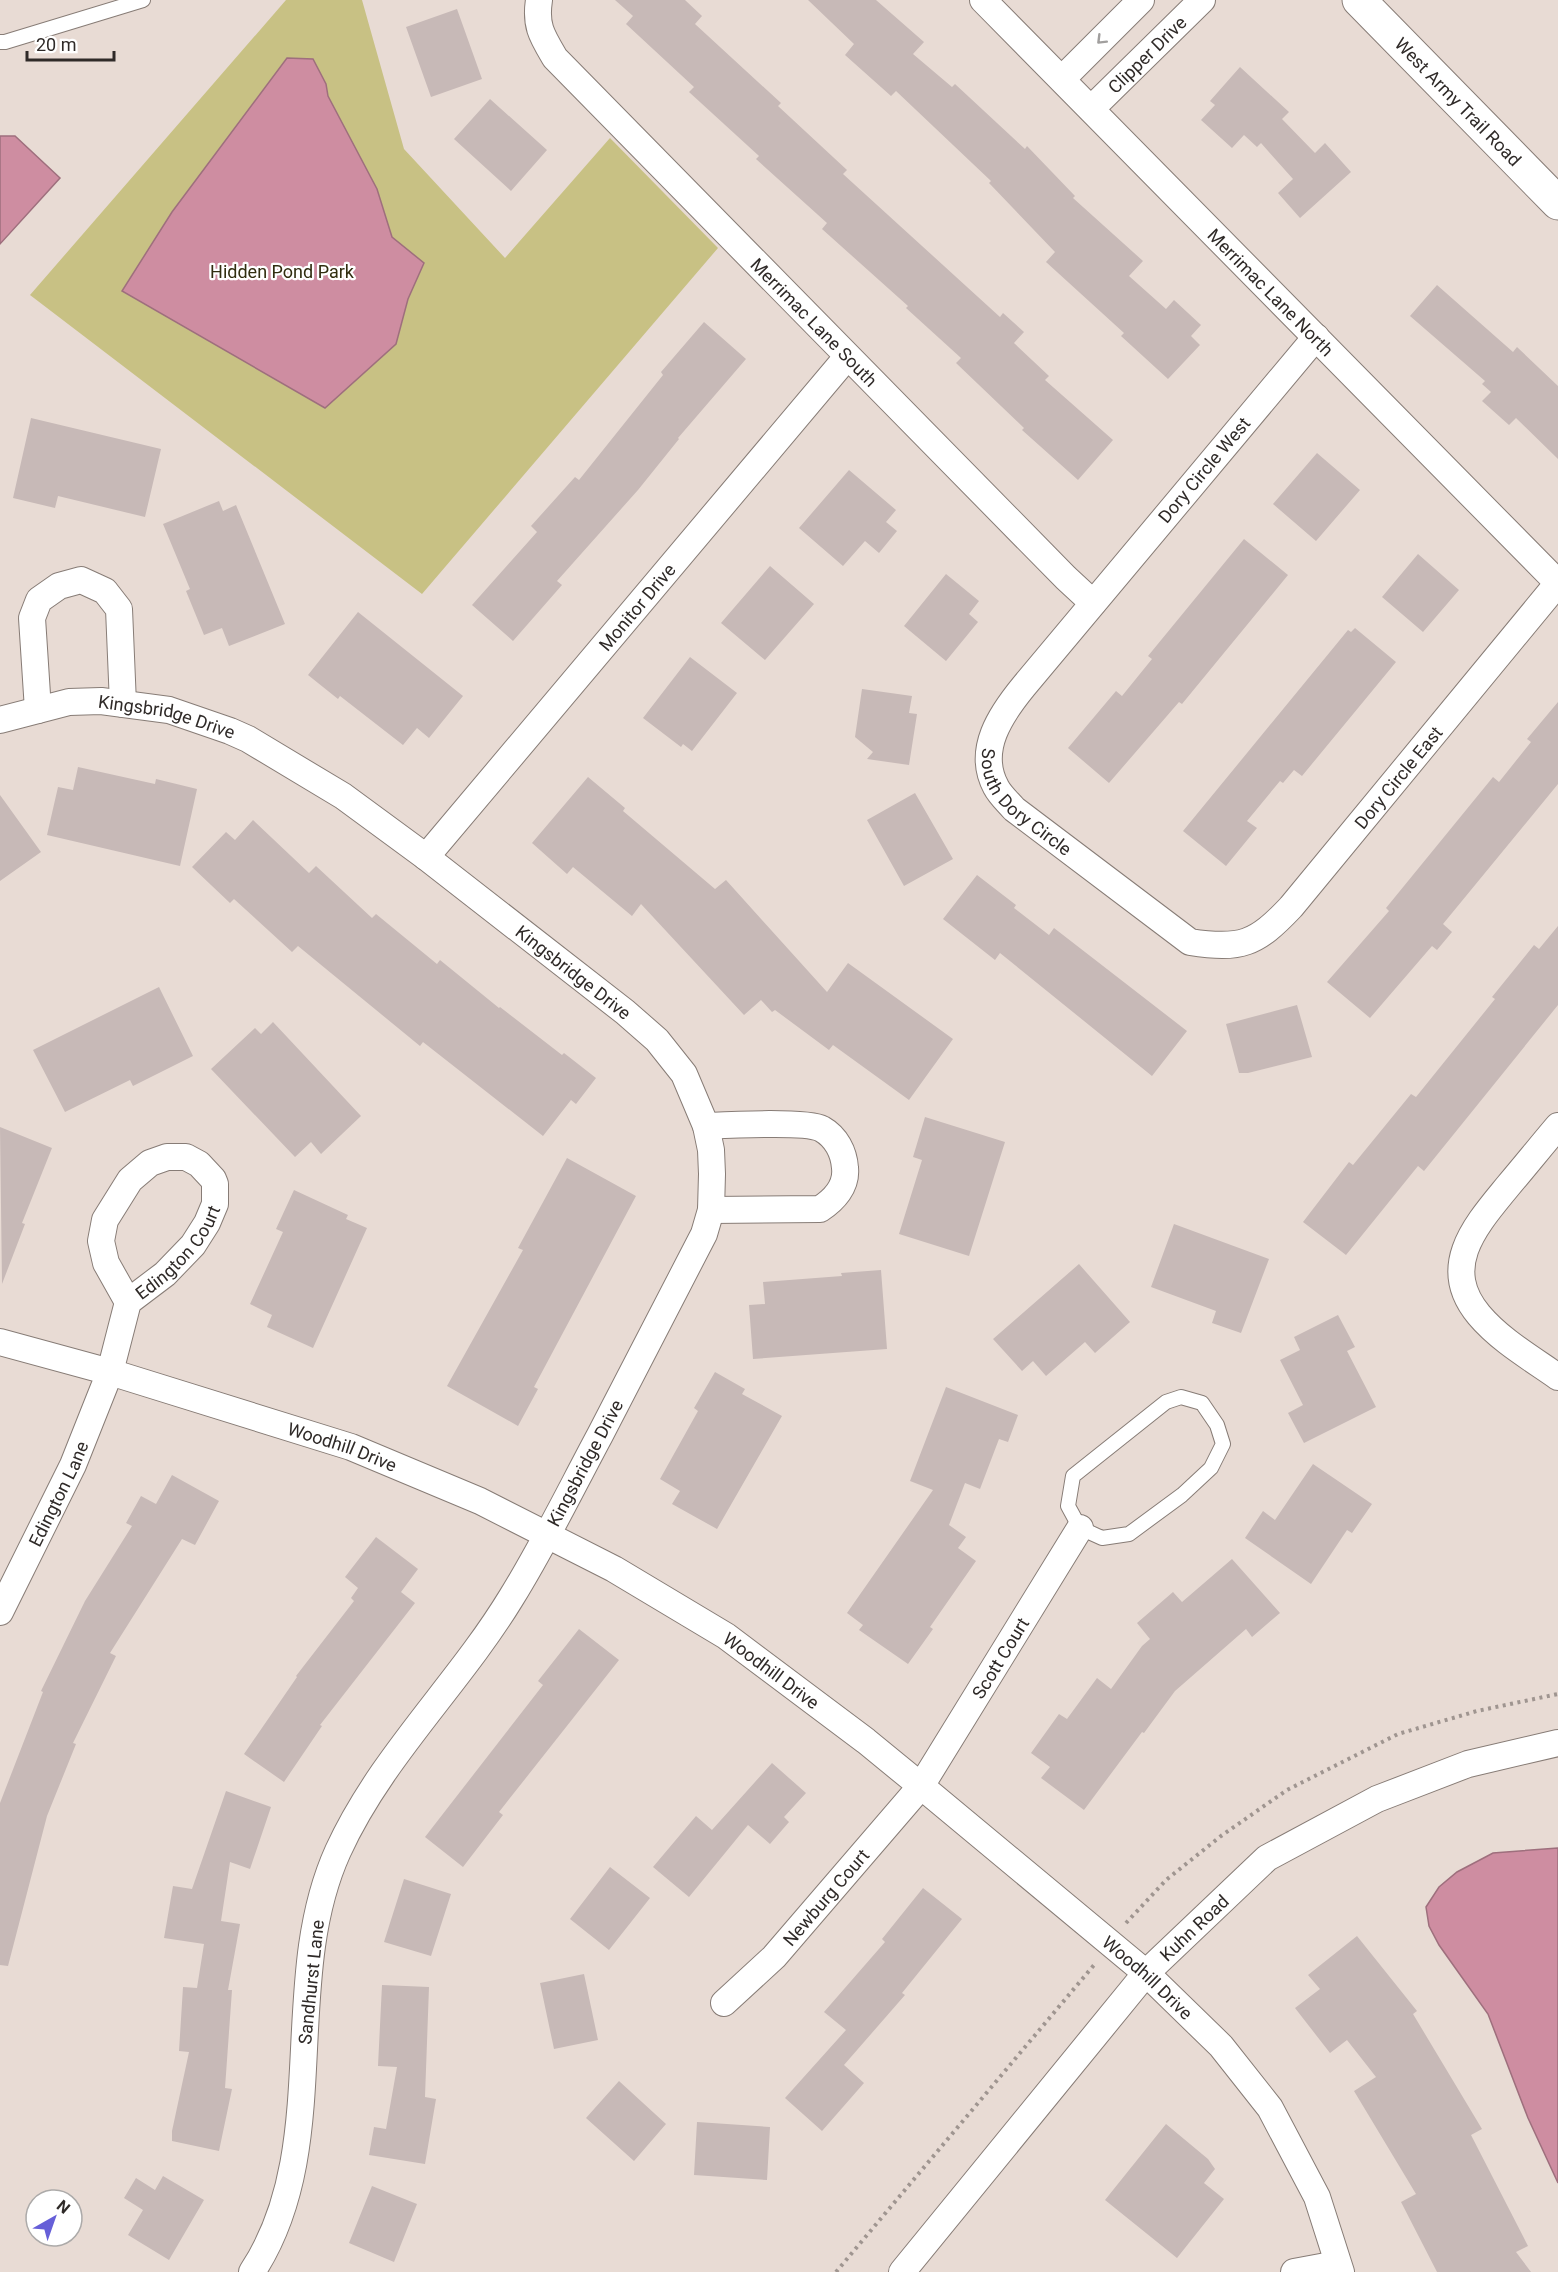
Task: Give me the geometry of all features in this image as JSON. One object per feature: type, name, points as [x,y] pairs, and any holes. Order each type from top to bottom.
[{"type":"main road","name":"West Army Trail Road","points":[[1359,0],[1558,203]]},
{"type":"street","name":"Merrimac Lane South","points":[[539,0],[538,22],[541,36],[555,58],[847,357],[1093,603]]},
{"type":"street","name":"Merrimac Lane North","points":[[983,0],[1558,583]]},
{"type":"street","points":[[1062,79],[1141,0]]},
{"type":"street","name":"Clipper Drive","points":[[1091,109],[1202,0]]},
{"type":"street","name":"Dory Circle West","points":[[1093,603],[1316,337]]},
{"type":"street","name":"Monitor Drive","points":[[426,857],[847,357]]},
{"type":"street","points":[[38,710],[32,618],[39,600],[59,586],[81,580],[105,591],[119,609],[123,704]]},
{"type":"street","name":"Dory Circle East","points":[[1220,946],[1246,942],[1263,933],[1291,907],[1558,583]]},
{"type":"street","name":"South Dory Circle","points":[[1093,603],[1009,704],[998,721],[992,733],[990,762],[996,788],[1014,809],[1190,942],[1220,946]]},
{"type":"street","name":"Kingsbridge Drive","points":[[0,720],[69,702],[101,701],[169,710],[248,739],[343,796],[426,857],[625,1012],[657,1040],[684,1074],[706,1126],[711,1150],[711,1210],[704,1234],[548,1535]]},
{"type":"street","points":[[706,1126],[780,1125],[821,1128],[836,1141],[846,1168],[843,1184],[831,1202],[820,1209],[711,1210]]},
{"type":"street","points":[[1558,1126],[1475,1226],[1463,1253],[1461,1277],[1468,1299],[1484,1321],[1497,1334],[1558,1377]]},
{"type":"street","name":"Edington Court","points":[[110,1372],[128,1302],[165,1274],[193,1245],[207,1223],[215,1204],[213,1179],[199,1164],[186,1157],[167,1157],[150,1163],[130,1180],[105,1220],[101,1241],[106,1263],[128,1302]]},
{"type":"street","name":"Woodhill Drive","points":[[0,1342],[110,1372],[351,1447],[480,1501],[548,1535],[614,1569],[726,1636],[866,1741],[921,1786],[1146,1973],[1221,2046],[1270,2108],[1317,2197],[1339,2268]]},
{"type":"street","name":"Edington Lane","points":[[0,1612],[64,1486],[110,1372]]},
{"type":"street","name":"Scott Court","points":[[921,1786],[1080,1528]]},
{"type":"street","name":"Sandhurst Lane","points":[[252,2272],[278,2221],[290,2179],[300,2099],[313,1934],[323,1892],[338,1851],[376,1782],[498,1618],[548,1535]]},
{"type":"street","name":"Kuhn Road","points":[[902,2272],[1146,1973],[1267,1858],[1377,1799],[1468,1764],[1558,1743]]},
{"type":"street","name":"Newburg Court","points":[[724,2003],[774,1957],[877,1834],[921,1786]]},
{"type":"street","points":[[1293,2272],[1339,2268]]},
{"type":"lane","points":[[0,42],[143,0]]},
{"type":"lane","points":[[1181,1397],[1202,1403],[1217,1425],[1223,1444],[1211,1468],[1182,1495],[1129,1534],[1102,1538],[1080,1528],[1068,1506],[1073,1476],[1166,1402],[1181,1397]]},
{"type":"path","points":[[1130,1918],[1166,1880],[1221,1836],[1287,1790],[1398,1734],[1477,1711],[1558,1694]]},
{"type":"path","points":[[836,2272],[1089,1971]]},
{"type":"green space","name":"Hidden Pond Park","points":[[286,0],[362,0],[404,149],[505,258],[610,138],[718,248],[422,594],[30,295]]},
{"type":"shaded area","points":[[287,58],[313,59],[326,84],[328,96],[377,189],[392,237],[424,263],[408,299],[396,344],[325,408],[122,291],[172,212]]},
{"type":"shaded area","points":[[0,136],[15,136],[60,178],[0,244]]},
{"type":"shaded area","points":[[1558,1848],[1558,2183],[1528,2118],[1488,2014],[1439,1945],[1429,1926],[1426,1907],[1439,1887],[1457,1872],[1493,1853]]},
{"type":"building","points":[[615,0],[685,0],[702,16],[695,24],[781,103],[778,106],[847,170],[843,174],[1000,317],[1003,313],[1024,332],[1014,343],[1049,376],[1045,380],[1113,440],[1078,480],[1022,430],[1024,428],[956,363],[961,358],[906,308],[908,306],[822,229],[827,223],[756,159],[759,156],[689,92],[694,87],[626,24],[633,16]]},
{"type":"building","points":[[808,0],[876,0],[924,42],[913,54],[952,87],[955,84],[1025,149],[1027,146],[1075,196],[1073,198],[1143,261],[1129,276],[1166,309],[1174,300],[1201,325],[1191,336],[1200,345],[1168,379],[1121,336],[1124,333],[1046,262],[1055,252],[989,183],[991,181],[896,91],[891,96],[845,55],[854,44]]},
{"type":"building","points":[[457,9],[482,79],[431,97],[406,27]]},
{"type":"building","points":[[1240,67],[1289,112],[1282,119],[1315,153],[1325,143],[1351,172],[1300,218],[1278,193],[1293,179],[1261,143],[1257,147],[1244,135],[1232,148],[1201,120],[1215,105],[1210,101]]},
{"type":"building","points":[[490,99],[547,150],[511,191],[454,139]]},
{"type":"building","points":[[1437,285],[1513,352],[1517,347],[1558,386],[1558,459],[1516,418],[1509,425],[1482,401],[1491,392],[1482,384],[1485,381],[1410,316]]},
{"type":"building","points":[[704,322],[746,359],[678,438],[638,490],[557,581],[562,585],[513,641],[472,605],[537,532],[531,526],[575,477],[579,480],[663,375],[661,372]]},
{"type":"building","points":[[31,418],[161,449],[145,517],[58,496],[55,508],[13,498]]},
{"type":"building","points":[[1317,453],[1360,490],[1316,541],[1273,504]]},
{"type":"building","points":[[849,470],[896,510],[886,522],[897,531],[879,553],[865,541],[843,566],[799,528]]},
{"type":"building","points":[[219,501],[223,511],[236,505],[285,624],[229,646],[222,628],[204,635],[186,591],[190,589],[163,524]]},
{"type":"building","points":[[1244,539],[1288,575],[1182,704],[1179,702],[1109,783],[1068,748],[1116,691],[1122,696],[1152,659],[1148,656]]},
{"type":"building","points":[[1418,554],[1459,590],[1423,632],[1382,597]]},
{"type":"building","points":[[770,566],[814,604],[765,660],[721,623]]},
{"type":"building","points":[[946,574],[979,601],[969,614],[978,622],[946,661],[904,626]]},
{"type":"building","points":[[358,612],[463,696],[429,738],[417,728],[403,745],[340,696],[338,699],[308,675]]},
{"type":"building","points":[[1355,628],[1396,662],[1302,776],[1294,770],[1283,783],[1280,781],[1247,821],[1257,828],[1226,866],[1183,831],[1348,630],[1351,632]]},
{"type":"building","points":[[690,657],[737,693],[692,751],[683,744],[681,747],[643,718]]},
{"type":"building","points":[[862,689],[912,696],[909,713],[917,714],[909,765],[867,759],[873,752],[855,737]]},
{"type":"building","points":[[1558,702],[1558,784],[1443,924],[1452,932],[1437,950],[1432,946],[1370,1018],[1327,982],[1389,911],[1386,908],[1493,777],[1499,782],[1531,742],[1527,739]]},
{"type":"building","points":[[78,767],[155,784],[156,779],[197,789],[180,866],[47,835],[58,787],[73,790]]},
{"type":"building","points":[[588,777],[625,808],[623,811],[715,889],[726,880],[827,992],[848,963],[953,1039],[909,1100],[833,1045],[829,1050],[775,1010],[772,1012],[761,1000],[744,1015],[641,904],[632,916],[573,867],[567,874],[532,843]]},
{"type":"building","points":[[915,793],[953,859],[904,886],[867,820]]},
{"type":"building","points":[[0,795],[41,852],[0,881]]},
{"type":"building","points":[[253,820],[309,873],[316,866],[372,918],[376,914],[437,964],[440,960],[499,1008],[596,1078],[576,1104],[571,1100],[543,1136],[423,1042],[420,1046],[298,946],[292,952],[234,899],[230,903],[192,867],[226,832],[235,840]]},
{"type":"building","points":[[977,875],[1016,905],[1014,908],[1049,935],[1054,928],[1187,1031],[1152,1076],[1000,953],[995,960],[943,919]]},
{"type":"building","points":[[1558,926],[1558,1005],[1424,1171],[1418,1166],[1346,1255],[1303,1222],[1349,1162],[1353,1165],[1411,1094],[1416,1097],[1495,999],[1492,997],[1534,945],[1539,949]]},
{"type":"building","points":[[159,987],[193,1056],[133,1086],[130,1080],[65,1112],[33,1050]]},
{"type":"building","points":[[1297,1005],[1312,1057],[1248,1073],[1239,1073],[1226,1024]]},
{"type":"building","points":[[273,1022],[361,1116],[321,1154],[311,1142],[295,1157],[211,1069],[255,1028],[261,1034]]},
{"type":"building","points":[[925,1117],[1005,1142],[969,1256],[899,1234],[922,1160],[913,1157]]},
{"type":"building","points":[[0,1127],[52,1148],[22,1223],[25,1224],[2,1284]]},
{"type":"building","points":[[567,1158],[636,1196],[534,1387],[538,1389],[518,1426],[447,1386],[523,1250],[518,1248]]},
{"type":"building","points":[[294,1190],[348,1215],[346,1219],[367,1228],[313,1348],[267,1327],[272,1315],[250,1304],[283,1232],[276,1229]]},
{"type":"building","points":[[1174,1224],[1269,1259],[1241,1333],[1212,1323],[1216,1311],[1151,1287]]},
{"type":"building","points":[[1079,1264],[1130,1322],[1095,1353],[1085,1342],[1046,1376],[1033,1361],[1022,1371],[993,1339]]},
{"type":"building","points":[[881,1270],[887,1349],[753,1359],[749,1305],[765,1304],[763,1282],[842,1276],[841,1273]]},
{"type":"building","points":[[1338,1315],[1355,1347],[1347,1351],[1376,1407],[1304,1443],[1288,1413],[1303,1405],[1280,1360],[1300,1350],[1294,1337]]},
{"type":"building","points":[[715,1372],[745,1389],[742,1394],[782,1416],[717,1529],[672,1504],[680,1491],[660,1479],[698,1411],[694,1408]]},
{"type":"building","points":[[946,1387],[1018,1415],[1008,1442],[999,1439],[980,1489],[965,1483],[949,1525],[966,1537],[958,1548],[976,1561],[930,1627],[933,1629],[908,1664],[859,1630],[863,1625],[847,1613],[933,1490],[910,1481]]},
{"type":"building","points":[[1313,1464],[1372,1504],[1352,1533],[1347,1530],[1311,1584],[1245,1538],[1263,1511],[1275,1520]]},
{"type":"building","points":[[172,1475],[219,1501],[195,1545],[182,1539],[110,1653],[116,1656],[73,1743],[76,1744],[47,1816],[8,1966],[0,1965],[0,1803],[43,1692],[41,1691],[85,1601],[132,1526],[126,1523],[141,1496],[156,1504]]},
{"type":"building","points":[[376,1537],[418,1569],[401,1592],[415,1603],[320,1725],[322,1726],[284,1782],[244,1754],[296,1676],[354,1601],[351,1598],[358,1588],[345,1577]]},
{"type":"building","points":[[1232,1559],[1280,1613],[1252,1637],[1246,1629],[1175,1691],[1084,1810],[1041,1778],[1050,1767],[1031,1753],[1059,1714],[1067,1719],[1097,1678],[1111,1689],[1142,1646],[1150,1639],[1137,1623],[1173,1592],[1182,1602]]},
{"type":"building","points":[[579,1629],[619,1660],[499,1812],[503,1815],[463,1867],[425,1837],[543,1685],[538,1681]]},
{"type":"building","points":[[772,1763],[806,1793],[784,1817],[789,1822],[770,1844],[748,1825],[689,1897],[653,1867],[696,1816],[712,1830]]},
{"type":"building","points":[[226,1791],[271,1807],[250,1869],[230,1862],[221,1921],[240,1924],[228,1990],[232,1990],[225,2088],[232,2089],[219,2151],[172,2141],[172,2131],[189,2052],[179,2051],[183,1987],[197,1988],[204,1944],[164,1938],[173,1886],[192,1889]]},
{"type":"building","points":[[610,1867],[650,1898],[609,1950],[570,1919]]},
{"type":"building","points":[[404,1879],[451,1894],[431,1956],[384,1942]]},
{"type":"building","points":[[923,1888],[962,1919],[902,1993],[905,1995],[844,2065],[864,2083],[822,2131],[785,2098],[846,2030],[824,2012],[885,1942],[882,1939]]},
{"type":"building","points":[[1357,1936],[1417,2011],[1413,2014],[1482,2129],[1471,2135],[1528,2246],[1516,2252],[1531,2272],[1437,2272],[1401,2202],[1416,2194],[1354,2091],[1376,2077],[1347,2040],[1330,2053],[1295,2008],[1320,1989],[1308,1975]]},
{"type":"building","points":[[584,1974],[598,2040],[554,2049],[540,1983]]},
{"type":"building","points":[[382,1985],[429,1987],[425,2097],[436,2099],[425,2164],[369,2155],[374,2127],[386,2129],[397,2067],[378,2066]]},
{"type":"building","points":[[619,2081],[666,2124],[634,2161],[586,2118]]},
{"type":"building","points":[[697,2122],[770,2127],[767,2180],[694,2175]]},
{"type":"building","points":[[1166,2124],[1208,2159],[1215,2169],[1204,2183],[1224,2199],[1177,2258],[1105,2200]]},
{"type":"building","points":[[163,2176],[204,2200],[169,2260],[128,2235],[143,2210],[124,2198],[136,2178],[155,2190]]},
{"type":"building","points":[[372,2186],[417,2204],[394,2262],[349,2243]]}]
